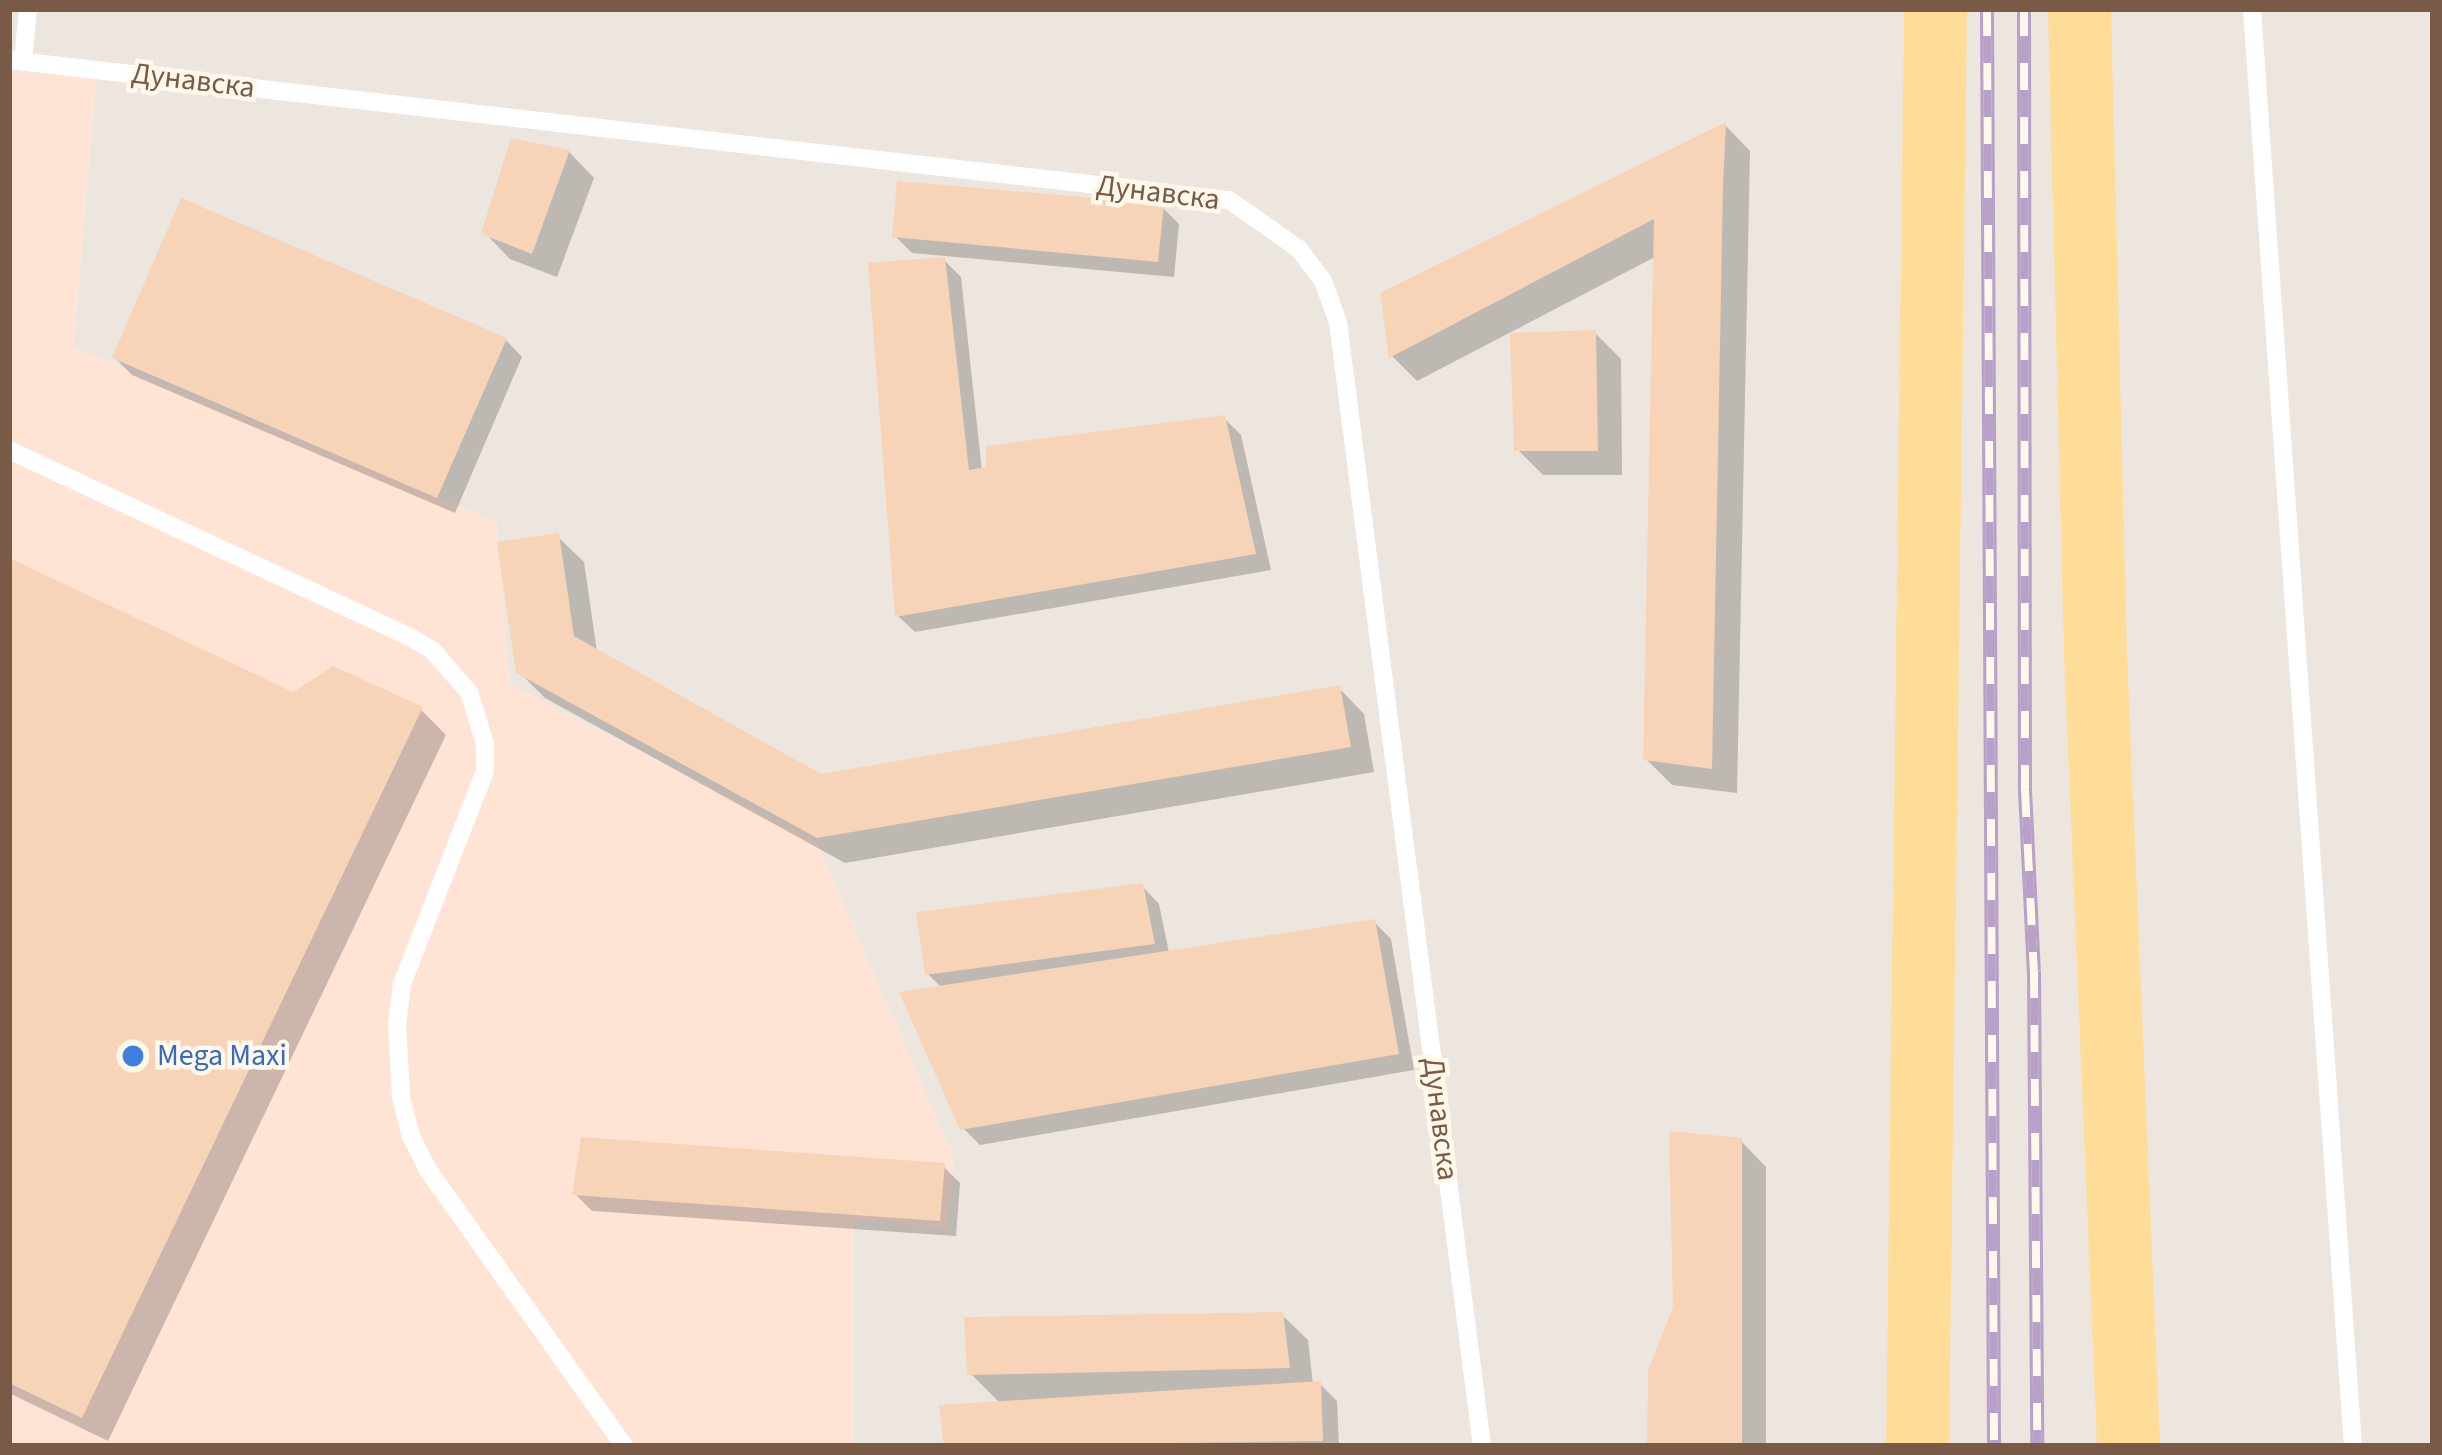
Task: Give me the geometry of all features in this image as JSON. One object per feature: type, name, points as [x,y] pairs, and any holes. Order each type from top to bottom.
[{"type":"main road","points":[[1917,1446],[1935,9]]},
{"type":"main road","points":[[2079,9],[2095,654],[2128,1446]]},
{"type":"lane","points":[[16,60],[28,9]]},
{"type":"lane","points":[[2252,9],[2353,1446]]},
{"type":"lane","name":"Дунавска","points":[[16,60],[1229,200],[1299,249],[1323,281],[1338,322],[1482,1446]]},
{"type":"lane","points":[[9,450],[410,637],[433,651],[470,692],[485,744],[485,771],[402,985],[397,1022],[401,1097],[410,1134],[428,1170],[624,1446]]},
{"type":"shaded area","points":[[9,9],[2433,9],[2433,1446],[854,1446],[854,1219],[948,1228],[953,1156],[816,841],[509,684],[497,522],[73,347],[96,79],[9,70]]},
{"type":"shaded area","points":[[9,70],[96,78],[73,347],[497,522],[509,684],[816,841],[953,1156],[948,1228],[854,1220],[854,1446],[9,1446]]},
{"type":"building","points":[[1726,122],[1712,769],[1643,760],[1654,219],[1389,358],[1380,293]]},
{"type":"building","points":[[511,138],[570,150],[532,254],[481,234]]},
{"type":"building","points":[[897,181],[1164,204],[1158,262],[892,237]]},
{"type":"building","points":[[181,198],[507,338],[437,498],[112,358]]},
{"type":"building","points":[[945,257],[969,470],[986,467],[986,446],[1225,415],[1256,554],[895,617],[868,263]]},
{"type":"building","points":[[1596,330],[1598,451],[1514,451],[1510,333]]},
{"type":"building","points":[[559,533],[574,636],[821,774],[1340,685],[1351,747],[817,838],[516,673],[497,542]]},
{"type":"building","name":"Mega Maxi","points":[[9,558],[293,692],[333,666],[423,707],[82,1418],[9,1383]]},
{"type":"building","points":[[1143,883],[1155,944],[925,975],[916,912]]},
{"type":"building","points":[[1375,919],[1399,1054],[960,1130],[899,992]]},
{"type":"building","points":[[1669,1131],[1742,1138],[1742,1446],[1647,1446],[1648,1371],[1673,1307]]},
{"type":"building","points":[[581,1137],[945,1163],[940,1221],[572,1195]]},
{"type":"building","points":[[1283,1312],[1290,1368],[967,1375],[964,1317]]},
{"type":"building","points":[[1321,1381],[1323,1441],[944,1446],[939,1405]]},
{"type":"railway","points":[[1987,9],[1994,1446]]},
{"type":"railway","points":[[2024,9],[2025,790],[2034,971],[2037,1446]]},
{"type":"place","name":"Mega Maxi","points":[[133,1056]]}]
